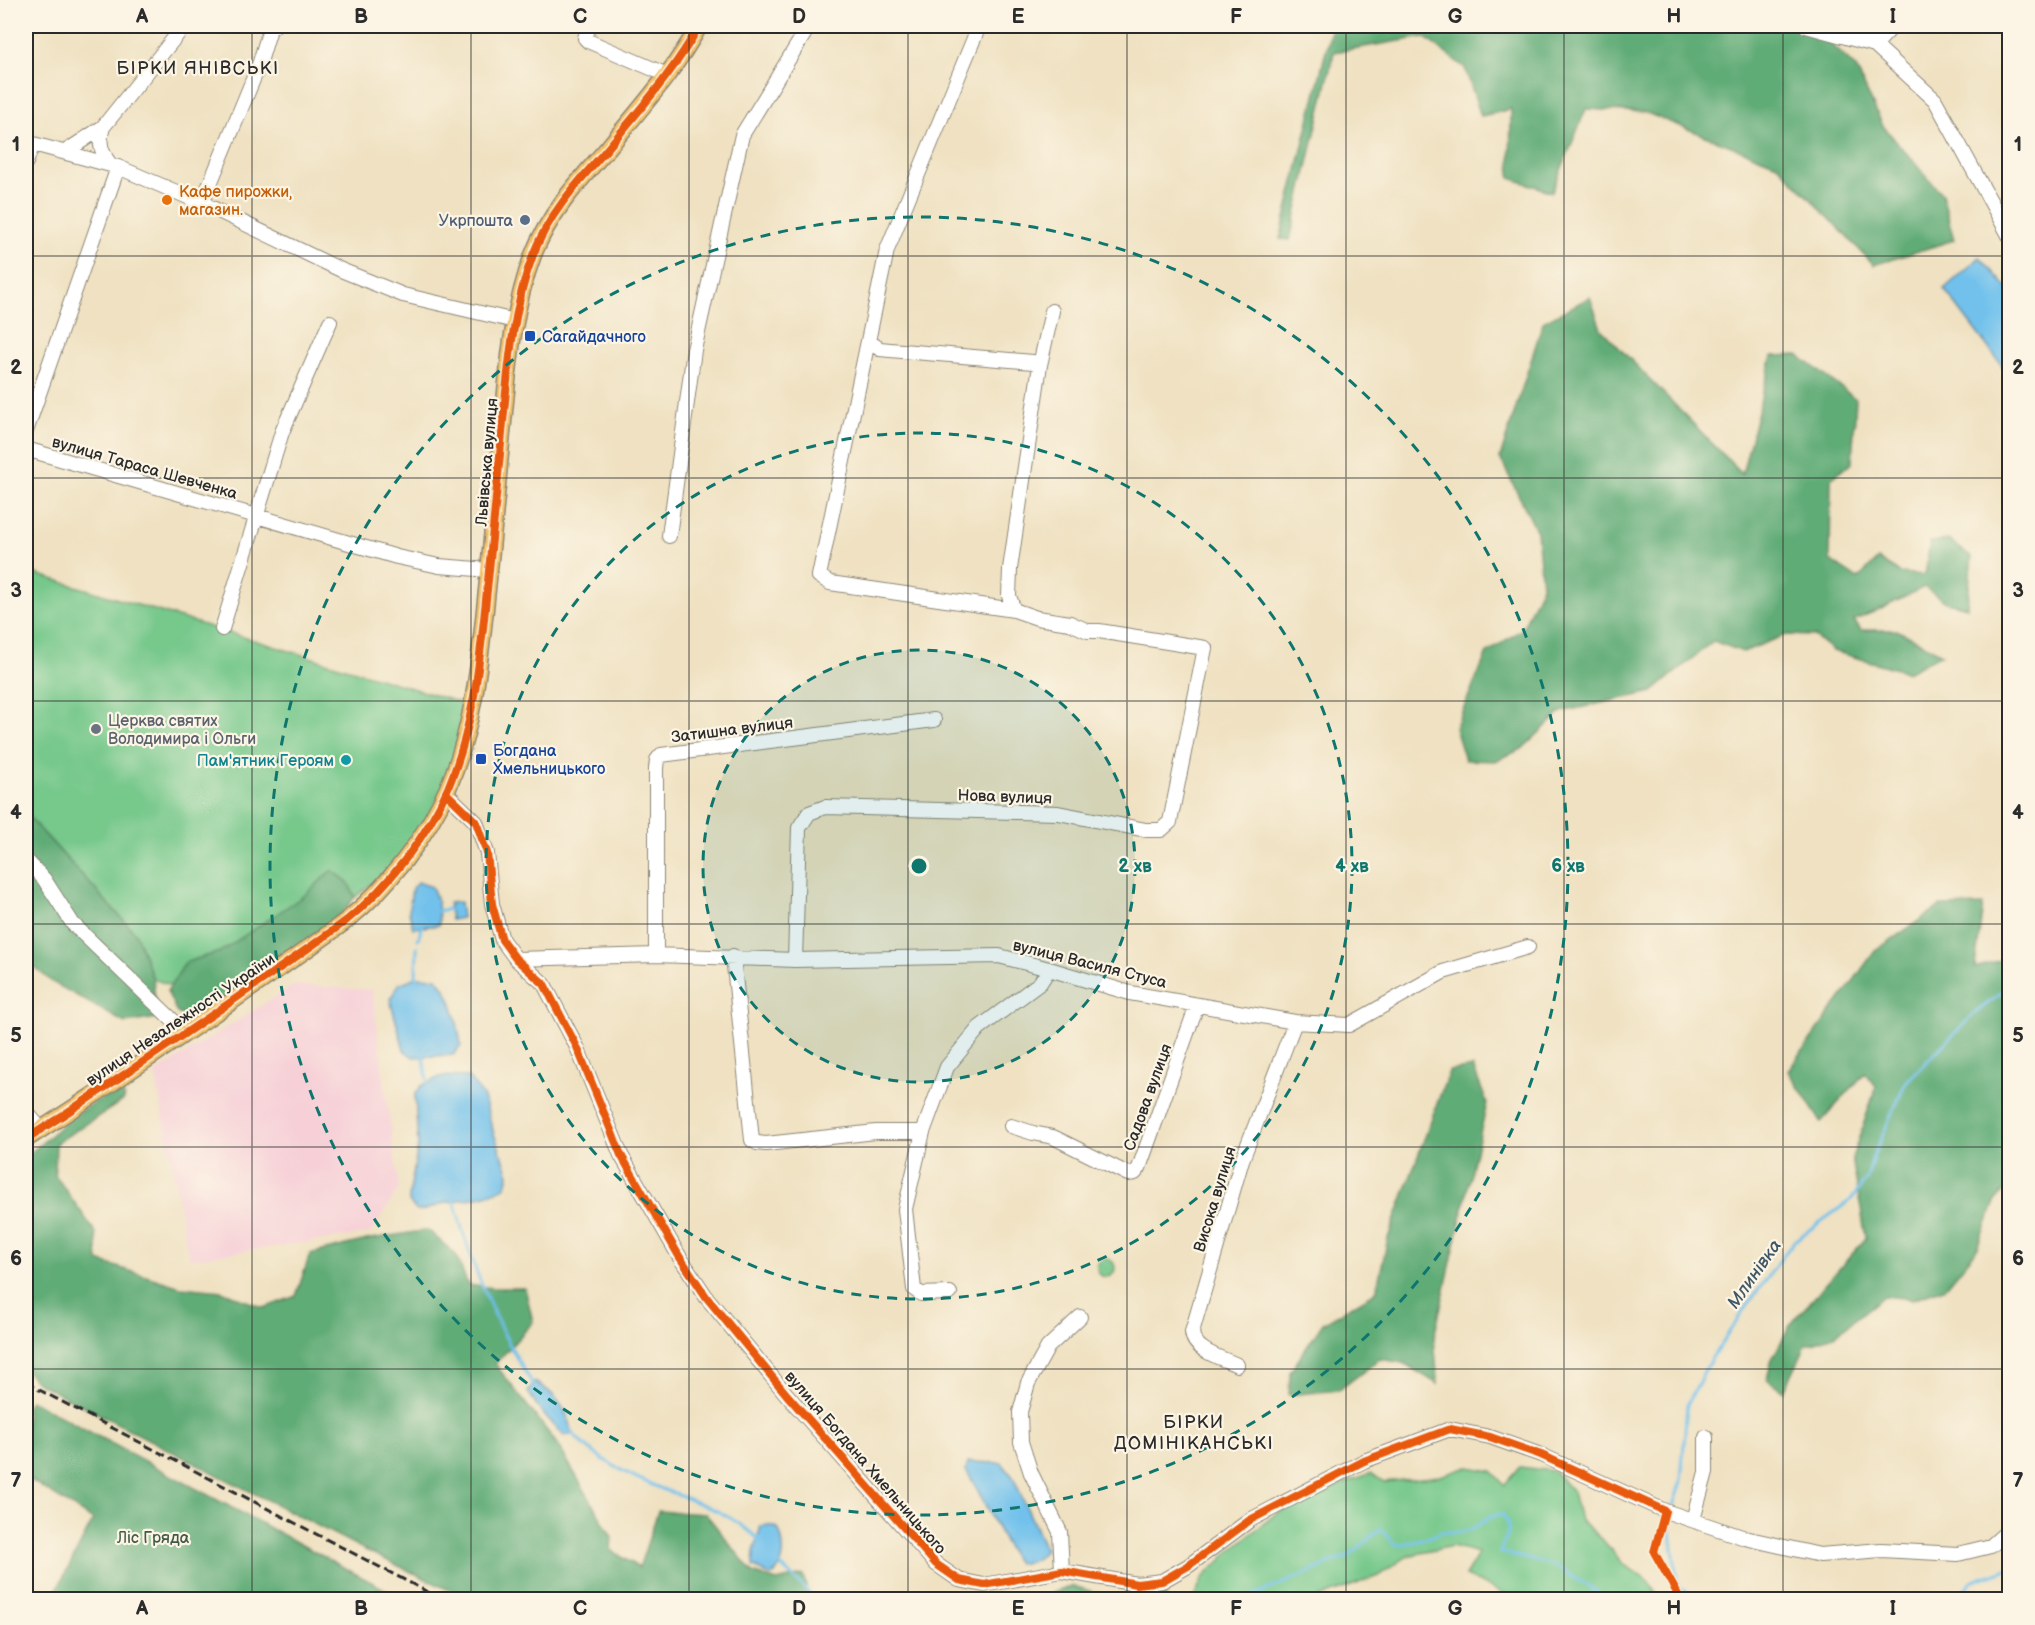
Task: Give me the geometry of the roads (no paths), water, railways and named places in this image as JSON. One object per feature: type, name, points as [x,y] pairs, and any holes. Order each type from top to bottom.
[{"type":"main road","name":"Львівська вулиця","points":[[348,918],[382,886],[418,841],[446,793],[462,753],[475,688],[515,321],[523,284],[534,252],[562,201],[640,110],[667,75],[699,26]]},
{"type":"main road","name":"вулиця Незалежності України","points":[[26,1139],[186,1033],[348,918]]},
{"type":"street","points":[[64,152],[103,127],[184,26]]},
{"type":"street","points":[[202,203],[259,65],[270,29],[274,26]]},
{"type":"street","points":[[589,26],[585,38],[588,41],[667,75]]},
{"type":"street","points":[[669,536],[694,350],[742,135],[809,26]]},
{"type":"street","points":[[979,26],[887,250],[819,576],[830,583],[1014,610],[1009,596],[1010,569],[1040,365],[1052,310]]},
{"type":"street","points":[[1806,26],[1875,45],[1935,100],[2010,237]]},
{"type":"street","points":[[1875,45],[1893,26]]},
{"type":"street","points":[[103,127],[99,139],[101,148],[114,165]]},
{"type":"street","points":[[26,162],[29,143],[114,165],[202,203],[341,270],[403,295],[515,321]]},
{"type":"street","points":[[26,431],[114,165]]},
{"type":"street","name":"вулиця Тараса Шевченка","points":[[222,629],[282,432],[330,322]]},
{"type":"street","points":[[868,341],[880,349],[1033,362],[1040,365]]},
{"type":"street","name":"вулиця Тараса Шевченка","points":[[26,449],[397,557],[439,566],[489,570]]},
{"type":"street","name":"Нова вулиця","points":[[795,960],[799,828],[809,813],[825,807],[1058,813],[1146,830],[1161,830],[1170,822],[1205,648],[1088,631],[1070,623],[1037,618],[1014,610]]},
{"type":"street","name":"Затишна вулиця","points":[[656,955],[656,768],[657,760],[661,755],[934,720]]},
{"type":"street","name":"вулиця Богдана Хмельницького","points":[[446,793],[476,822],[487,853],[492,904],[502,940],[516,959],[543,984],[577,1047],[621,1155],[679,1256],[707,1298],[787,1395],[936,1564],[959,1580],[984,1585],[1062,1571],[1137,1584],[1162,1581],[1188,1566],[1250,1520],[1364,1461],[1450,1429],[1490,1437],[1521,1448],[1665,1511],[1746,1538],[1820,1555],[1881,1550],[1958,1554],[1991,1546],[2010,1529]]},
{"type":"street","points":[[26,860],[44,879],[73,924],[186,1033]]},
{"type":"street","name":"вулиця Василя Стуса","points":[[516,959],[656,955],[795,960],[999,956],[1130,993],[1295,1022],[1349,1025],[1443,972],[1528,947]]},
{"type":"street","points":[[733,956],[752,1140],[766,1144],[876,1132],[923,1132]]},
{"type":"street","points":[[950,1293],[921,1294],[914,1289],[905,1209],[923,1132],[947,1067],[979,1028],[1040,983],[1049,969]]},
{"type":"street","name":"Садова вулиця","points":[[1011,1126],[1053,1137],[1128,1174],[1135,1173],[1139,1168],[1197,1005]]},
{"type":"street","name":"Висока вулиця","points":[[1237,1365],[1197,1345],[1192,1339],[1192,1332],[1242,1160],[1295,1022]]},
{"type":"street","points":[[26,1113],[41,1129]]},
{"type":"street","points":[[1062,1571],[1060,1532],[1031,1473],[1021,1442],[1020,1412],[1028,1383],[1047,1347],[1080,1317]]},
{"type":"street","points":[[1693,1520],[1706,1472],[1706,1437]]},
{"type":"water","points":[[1980,257],[2009,290],[2010,368],[2006,371],[1944,289]]},
{"type":"water","points":[[418,882],[432,887],[438,903],[439,925],[413,928],[409,912],[412,888]]},
{"type":"water","points":[[460,902],[462,918],[451,920],[449,903]]},
{"type":"water","points":[[416,977],[437,978],[447,993],[454,1010],[461,1045],[453,1055],[413,1057],[404,1050],[390,999],[399,984]]},
{"type":"water","points":[[442,1076],[468,1077],[483,1095],[509,1174],[506,1186],[492,1193],[417,1211],[409,1202],[418,1146],[415,1095],[421,1086]]},
{"type":"water","points":[[534,1382],[560,1403],[565,1410],[572,1434],[564,1436],[540,1410],[528,1392]]},
{"type":"water","points":[[968,1462],[1002,1463],[1013,1477],[1045,1549],[1037,1559],[1017,1563],[966,1470]]},
{"type":"water","points":[[769,1525],[778,1528],[783,1548],[780,1567],[771,1576],[753,1566],[761,1526]]},
{"type":"waterway","points":[[435,911],[452,909]]},
{"type":"waterway","points":[[418,939],[423,924]]},
{"type":"waterway","points":[[416,978],[417,947]]},
{"type":"waterway","name":"Млинівка","points":[[1673,1506],[1681,1481],[1687,1405],[1710,1361],[1794,1241],[1851,1200],[1867,1178],[1874,1154],[1906,1082],[1974,1014],[2010,986]]},
{"type":"waterway","points":[[423,1054],[428,1086]]},
{"type":"waterway","points":[[454,1200],[468,1249],[497,1320],[534,1386]]},
{"type":"waterway","points":[[570,1431],[591,1451],[615,1467],[654,1486],[705,1505],[739,1524],[760,1541]]},
{"type":"waterway","points":[[1243,1600],[1350,1555],[1380,1529],[1397,1545],[1423,1540],[1441,1532],[1460,1532],[1472,1529],[1492,1516],[1502,1514],[1508,1528],[1500,1552],[1556,1566],[1610,1600]]},
{"type":"waterway","name":"Млинівка","points":[[1669,1516],[1678,1588],[1706,1600]]},
{"type":"waterway","points":[[779,1564],[817,1600]]},
{"type":"waterway","name":"Млинівка","points":[[1954,1600],[1971,1582],[2010,1568]]},
{"type":"waterway","name":"Млинівка","points":[[1681,1597],[1689,1594]]},
{"type":"railway","points":[[26,1383],[443,1600]]},
{"type":"railway","points":[[1437,1600],[1464,1600]]},
{"type":"place","name":"Кафе пирожки, магазин.","points":[[167,200]]},
{"type":"place","name":"Укрпошта","points":[[525,220]]},
{"type":"place","name":"Сагайдачного","points":[[530,336]]},
{"type":"place","name":"Церква святих Володимира і Ольги","points":[[96,729]]},
{"type":"place","name":"Богдана Хмельницького","points":[[481,759]]},
{"type":"place","name":"Пам'ятник Героям","points":[[346,760]]},
{"type":"district","name":"БІРКИ ЯНІВСЬКІ","points":[[198,68]]},
{"type":"district","name":"БІРКИ ДОМІНІКАНСЬКІ","points":[[1194,1432]]},
{"type":"park label","name":"Ліс Гряда","points":[[153,1537]]}]
